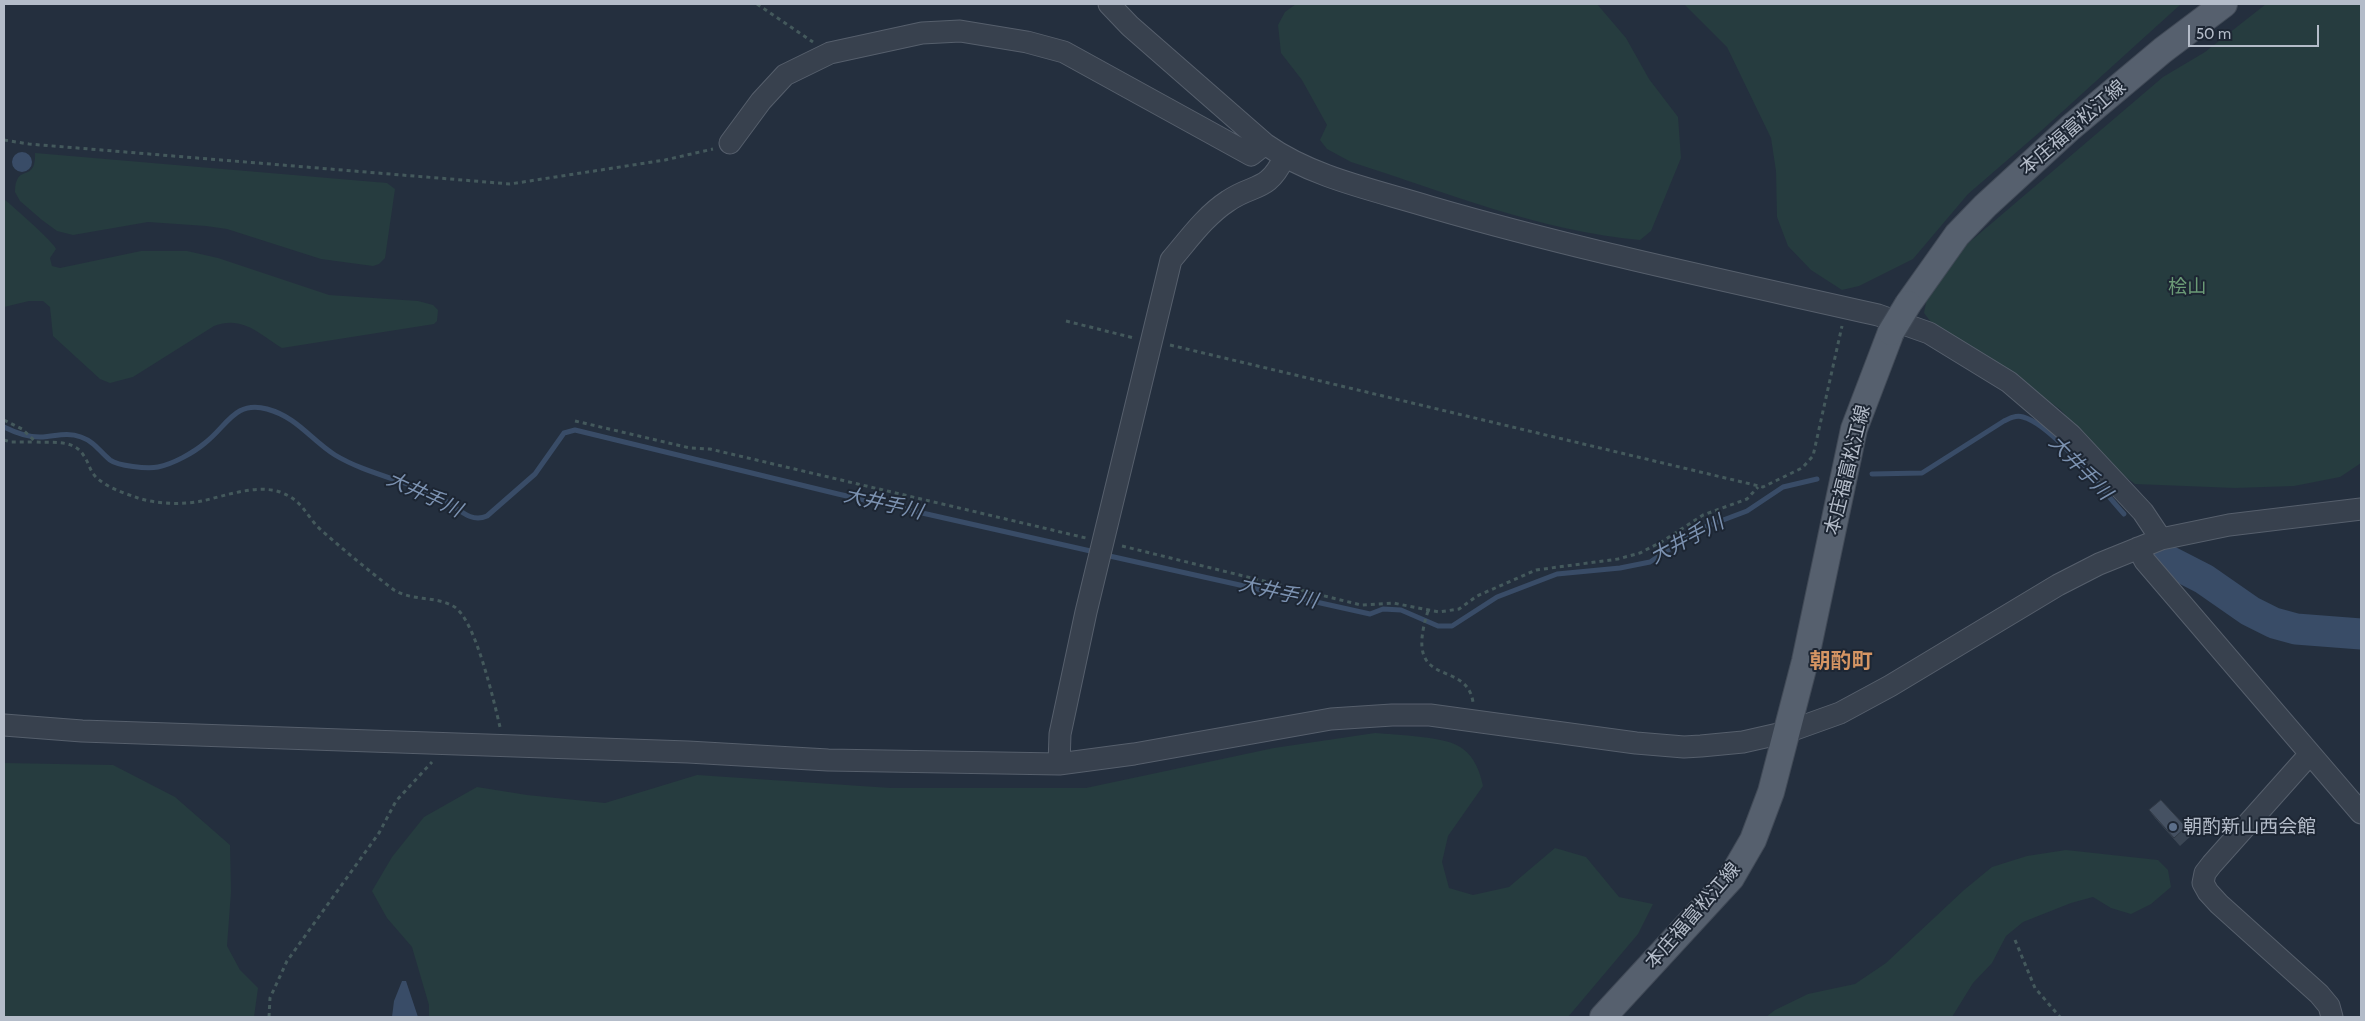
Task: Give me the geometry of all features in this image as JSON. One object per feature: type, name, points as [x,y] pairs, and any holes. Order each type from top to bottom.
[{"type":"main road","name":"本庄福富松江線","points":[[1603,1017],[1610,1007],[1731,878],[1753,840],[1771,792],[1805,661],[1854,429],[1891,332],[1908,304],[1957,235],[1985,206],[2070,128],[2163,50],[2224,4]]},
{"type":"street","points":[[1109,4],[1130,26],[1265,144],[1284,158],[1335,179],[1526,235],[1878,315],[1929,333],[2009,382],[2071,435],[2143,512],[2161,539]]},
{"type":"street","points":[[730,143],[761,101],[785,74],[830,53],[922,33],[960,31],[1027,42],[1064,52],[1251,155],[1265,144]]},
{"type":"street","points":[[1059,764],[1060,734],[1086,612],[1102,549],[1147,340],[1171,260],[1204,221],[1228,200],[1260,187],[1277,172],[1284,158]]},
{"type":"street","points":[[4,725],[82,731],[438,745],[688,752],[828,760],[1059,764],[1134,754],[1365,715],[1430,715],[1636,743],[1684,747],[1743,742],[1787,732],[1840,713],[1890,686],[2058,585],[2099,564],[2161,539],[2230,525],[2361,509]]},
{"type":"street","points":[[2138,548],[2145,561],[2361,813]]},
{"type":"street","points":[[2310,754],[2212,864],[2205,873],[2203,883],[2219,904],[2319,994],[2329,1006],[2332,1017]]},
{"type":"path","points":[[757,4],[830,53]]},
{"type":"path","points":[[4,140],[29,144],[510,184],[665,160],[704,152],[730,143]]},
{"type":"path","points":[[1066,321],[1758,487],[1772,484],[1802,468],[1813,456],[1846,308]]},
{"type":"path","points":[[4,420],[22,429],[34,441]]},
{"type":"path","points":[[575,421],[690,448],[710,450],[1102,549],[1361,604],[1393,603],[1428,611],[1459,609],[1477,596],[1536,570],[1618,559],[1640,553],[1663,541],[1703,515],[1747,498],[1758,487]]},
{"type":"path","points":[[4,440],[11,442],[67,443],[76,446],[97,479],[118,491],[141,499],[187,503],[227,493],[268,491],[279,492],[294,500],[304,507],[318,527],[343,550],[394,590],[402,595],[453,606],[458,609],[464,618],[484,664],[504,747]]},
{"type":"path","points":[[1428,611],[1422,629],[1421,647],[1428,666],[1458,679],[1470,692],[1473,704]]},
{"type":"path","points":[[269,1017],[270,998],[287,961],[379,833],[396,801],[436,757],[438,745]]},
{"type":"path","points":[[2015,940],[2035,988],[2060,1017]]},
{"type":"green space","points":[[1296,4],[1597,4],[1626,38],[1649,79],[1678,117],[1681,158],[1651,231],[1640,240],[1566,228],[1529,219],[1351,162],[1327,149],[1320,140],[1327,125],[1302,80],[1281,53],[1278,25],[1285,12]]},
{"type":"green space","points":[[1684,4],[2181,4],[2041,131],[1968,194],[1913,259],[1859,286],[1842,290],[1811,270],[1788,246],[1777,217],[1776,171],[1771,138],[1727,47]]},
{"type":"green space","name":"桧山","points":[[2266,4],[2361,4],[2361,463],[2340,477],[2294,486],[2235,488],[2135,484],[2101,458],[2061,410],[2017,378],[1937,330],[1924,313],[1927,298],[1958,252],[2163,77],[2205,52]]},
{"type":"green space","points":[[35,153],[387,183],[395,189],[385,258],[379,264],[373,266],[321,259],[227,229],[206,226],[148,222],[73,235],[57,231],[20,201],[15,192],[19,176],[31,170],[35,161]]},
{"type":"green space","points":[[4,199],[54,245],[56,249],[50,258],[52,266],[60,268],[141,251],[187,251],[218,258],[329,295],[418,301],[433,305],[438,310],[437,321],[434,324],[282,348],[242,324],[224,323],[214,326],[133,377],[110,383],[100,379],[53,336],[50,307],[43,301],[29,301],[4,307]]},
{"type":"green space","points":[[1375,733],[1446,741],[1463,749],[1476,766],[1483,786],[1448,836],[1442,862],[1449,888],[1473,895],[1509,887],[1555,848],[1586,857],[1619,897],[1653,904],[1638,934],[1568,1017],[429,1017],[429,1005],[412,947],[387,918],[372,891],[392,857],[424,817],[477,787],[527,795],[605,803],[697,775],[891,788],[1086,788],[1274,748]]},
{"type":"green space","points":[[4,763],[113,765],[175,797],[230,845],[231,892],[227,946],[240,970],[258,988],[254,1017],[4,1017]]},
{"type":"green space","points":[[2066,850],[2158,860],[2168,870],[2171,887],[2151,904],[2131,914],[2111,908],[2093,897],[2071,903],[2023,922],[2006,936],[1992,963],[1973,983],[1952,1017],[1766,1017],[1775,1010],[1808,994],[1855,984],[1886,963],[1964,890],[1992,867],[2027,856]]},
{"type":"water","points":[[22,152],[29,155],[32,162],[29,169],[22,172],[15,169],[12,162],[15,155]]},
{"type":"water","points":[[402,981],[406,981],[418,1017],[392,1017],[394,1001]]},
{"type":"building","name":"朝酌新山西会館","points":[[2161,800],[2186,827],[2174,838],[2149,810]]},
{"type":"waterway","name":"大井手川","points":[[4,427],[33,437],[76,436],[90,441],[114,462],[153,468],[183,458],[195,451],[239,411],[256,407],[267,409],[287,417],[326,449],[348,462],[434,495],[466,515],[476,518],[487,516],[535,474],[564,433],[575,430],[838,494],[1095,552]]},
{"type":"waterway","name":"大井手川","points":[[1872,474],[1922,473],[2004,421],[2020,416],[2035,422],[2062,445],[2124,514]]},
{"type":"waterway","name":"大井手川","points":[[1105,555],[1370,614],[1383,609],[1401,610],[1438,626],[1452,626],[1497,597],[1557,574],[1620,568],[1650,562],[1702,528],[1747,511],[1783,487],[1817,479]]},
{"type":"waterway","name":"大井手川","points":[[2163,558],[2204,579],[2250,611],[2274,623],[2296,629],[2361,634]]},
{"type":"place","name":"朝酌新山西会館","points":[[2173,827]]},
{"type":"district","name":"朝酌町","points":[[1841,662]]}]
